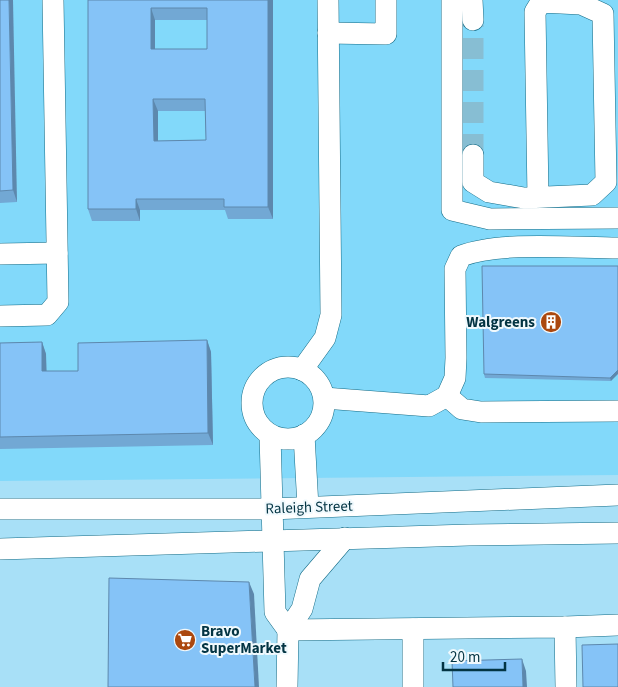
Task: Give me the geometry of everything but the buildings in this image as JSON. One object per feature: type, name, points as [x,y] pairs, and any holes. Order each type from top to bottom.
[{"type":"street","points":[[0,316],[47,315],[58,302],[53,0]]},
{"type":"street","points":[[302,370],[325,338],[331,315],[328,0]]},
{"type":"street","points":[[328,33],[386,34],[386,0]]},
{"type":"street","points":[[452,0],[452,210],[490,220],[615,217]]},
{"type":"street","points":[[473,155],[473,182],[489,192],[524,198],[538,198],[592,195],[606,182],[603,14],[581,4],[541,2],[535,12],[538,198]]},
{"type":"street","points":[[595,192],[615,217]]},
{"type":"street","points":[[324,398],[429,406],[447,396],[455,378],[455,269],[461,256],[478,250],[500,248],[618,248]]},
{"type":"street","points":[[0,254],[57,253]]},
{"type":"street","points":[[290,366],[313,376],[320,386],[324,398],[324,409],[320,420],[304,435],[293,439],[270,435],[260,427],[253,411],[253,393],[258,382],[267,373],[278,368],[290,366]]},
{"type":"street","points":[[447,396],[462,409],[481,412],[618,411]]},
{"type":"street","points":[[270,435],[275,612],[288,630]]},
{"type":"street","points":[[304,435],[308,507]]},
{"type":"street","name":"Raleigh Street","points":[[0,509],[271,509],[618,495]]},
{"type":"street","points":[[0,549],[345,538],[618,533]]},
{"type":"street","points":[[287,687],[288,630],[302,609],[310,579],[345,538]]},
{"type":"street","points":[[288,630],[618,626]]},
{"type":"street","points":[[565,627],[566,687]]},
{"type":"street","points":[[413,629],[413,687]]},
{"type":"shaded area","points":[[0,0],[618,0],[618,475],[0,481]]},
{"type":"tunnel","points":[[473,20],[473,155]]},
{"type":"place","name":"Walgreens","points":[[551,322]]},
{"type":"place","name":"Bravo SuperMarket","points":[[185,640]]}]
